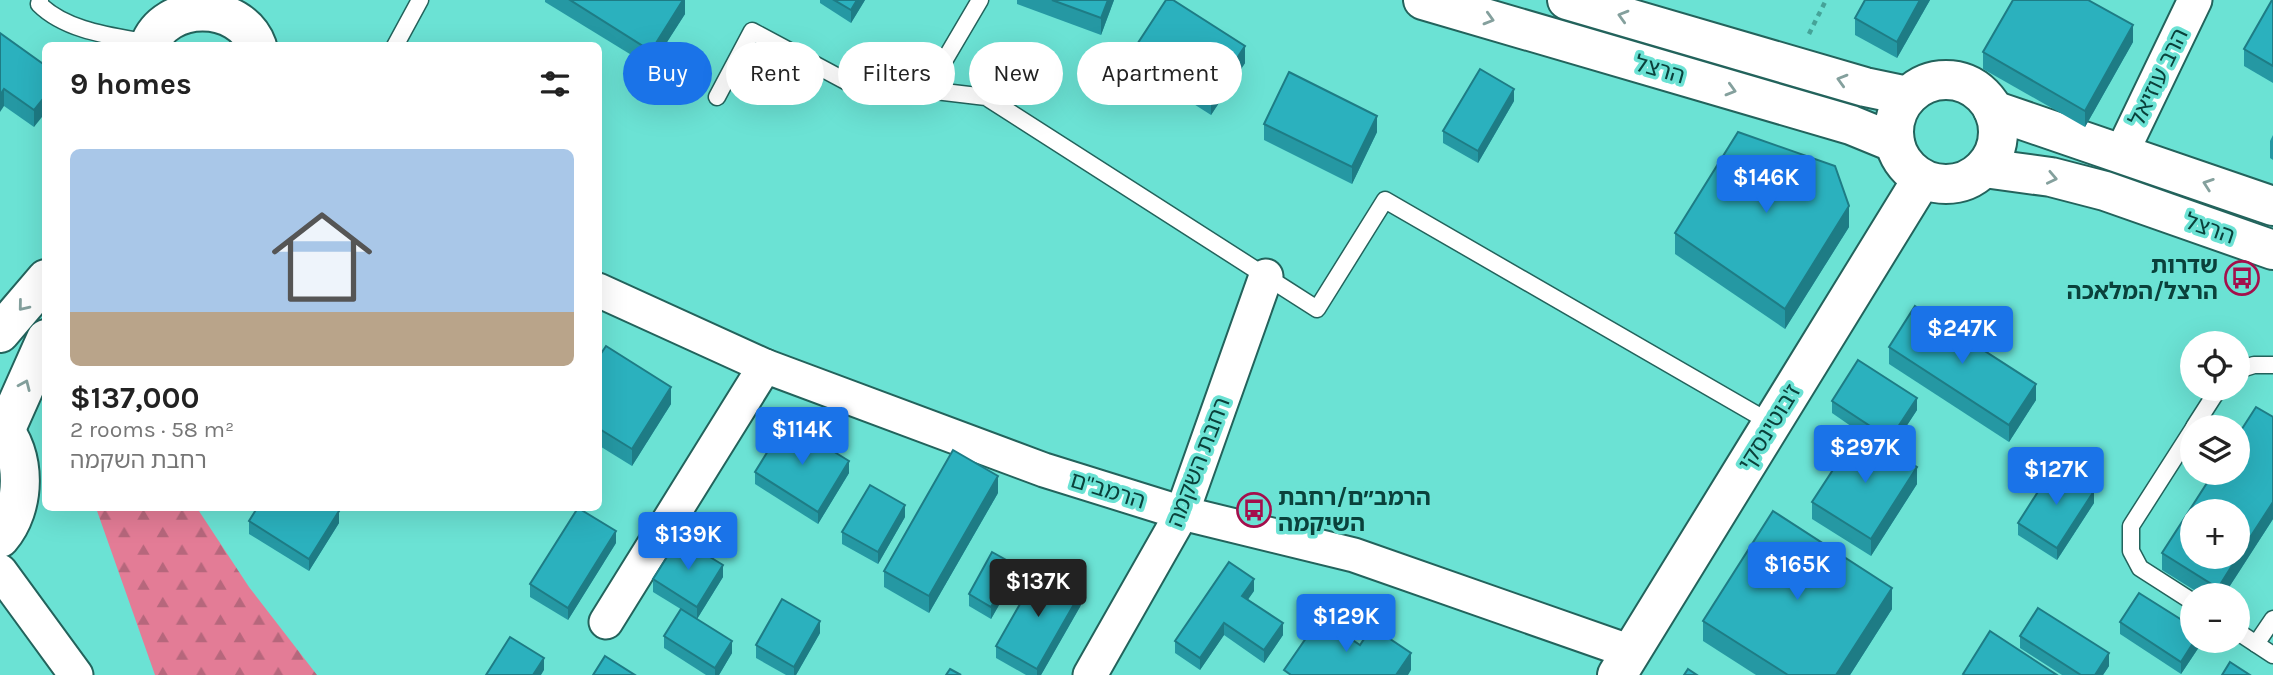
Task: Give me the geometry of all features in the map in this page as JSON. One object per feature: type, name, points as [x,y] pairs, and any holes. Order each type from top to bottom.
[{"type":"main road","points":[[150,42],[165,16],[185,2],[204,0],[236,5],[249,25],[255,42]]},
{"type":"main road","name":"הרצל","points":[[1423,0],[1852,125],[1895,143]]},
{"type":"main road","name":"הרצל","points":[[1567,0],[1865,87],[1908,96]]},
{"type":"main road","points":[[1954,80],[1970,86],[1984,96],[1993,110],[1998,140],[1984,167],[1962,182],[1948,184],[1922,179],[1909,170],[1895,143],[1894,127],[1908,96],[1922,86],[1937,81],[1954,80]]},
{"type":"main road","name":"הרצל","points":[[1993,110],[2273,206]]},
{"type":"main road","name":"הרצל","points":[[1984,167],[2051,177],[2105,191],[2273,250]]},
{"type":"main road","name":"ז'בוטינסקי","points":[[1624,664],[1922,179]]},
{"type":"main road","points":[[0,333],[42,284]]},
{"type":"main road","points":[[0,538],[16,509],[21,483],[17,455],[3,428],[42,348]]},
{"type":"street","name":"הרב עוזיאל","points":[[2121,154],[2195,0]]},
{"type":"street","name":"רחבת השקמה","points":[[1090,675],[1182,513],[1266,276]]},
{"type":"street","name":"הרמב\"ם","points":[[602,292],[765,366],[1044,470],[1182,513],[1354,555],[1624,664]]},
{"type":"street","points":[[606,622],[765,366]]},
{"type":"street","points":[[0,571],[76,675]]},
{"type":"lane","points":[[40,0],[39,4],[53,19],[140,42]]},
{"type":"lane","points":[[397,42],[420,0]]},
{"type":"lane","points":[[955,44],[981,0]]},
{"type":"lane","points":[[717,97],[752,31],[838,77]]},
{"type":"lane","points":[[955,93],[986,97],[1317,309],[1385,200],[1771,423]]},
{"type":"lane","points":[[2250,366],[2273,365]]},
{"type":"lane","points":[[2180,449],[2131,526],[2131,551],[2140,568],[2180,594]]},
{"type":"lane","points":[[2256,644],[2273,619]]},
{"type":"lane","points":[[2250,640],[2273,655]]},
{"type":"green space","points":[[97,511],[199,511],[249,587],[317,675],[155,675]]},
{"type":"building","points":[[570,0],[683,0],[657,42],[637,42]]},
{"type":"building","points":[[834,0],[857,0],[851,10]]},
{"type":"building","points":[[1052,0],[1108,0],[1101,18]]},
{"type":"building","points":[[1166,0],[1173,0],[1239,42],[1139,42]]},
{"type":"building","points":[[1865,0],[1920,0],[1897,42],[1855,18]]},
{"type":"building","points":[[2013,0],[2088,0],[2133,25],[2085,111],[1983,52]]},
{"type":"building","points":[[2273,0],[2273,66],[2244,49]]},
{"type":"building","points":[[0,33],[42,63],[42,100],[34,110],[4,89],[0,95]]},
{"type":"building","points":[[1480,69],[1514,89],[1478,151],[1443,131]]},
{"type":"building","points":[[1289,72],[1377,116],[1352,167],[1264,124]]},
{"type":"building","points":[[1738,132],[1835,166],[1849,206],[1785,309],[1675,233]]},
{"type":"building","points":[[1915,306],[2036,384],[2009,425],[1889,347]]},
{"type":"building","points":[[606,346],[671,387],[632,449],[602,430],[602,352]]},
{"type":"building","points":[[1858,360],[1917,398],[1890,439],[1832,401]]},
{"type":"building","points":[[2256,407],[2273,417],[2273,502],[2250,538],[2250,499],[2197,499],[2206,485],[2250,485],[2250,416]]},
{"type":"building","points":[[786,422],[849,461],[818,512],[755,472]]},
{"type":"building","points":[[1859,430],[1917,467],[1871,539],[1812,502]]},
{"type":"building","points":[[953,450],[998,476],[929,596],[884,571]]},
{"type":"building","points":[[2055,465],[2094,491],[2057,548],[2018,523]]},
{"type":"building","points":[[870,485],[905,505],[878,552],[842,532]]},
{"type":"building","points":[[255,511],[339,511],[309,559],[249,521]]},
{"type":"building","points":[[576,511],[583,511],[616,531],[568,608],[530,584]]},
{"type":"building","points":[[1773,511],[1892,588],[1836,675],[1788,675],[1703,621]]},
{"type":"building","points":[[2180,525],[2180,564],[2162,553]]},
{"type":"building","points":[[679,538],[723,565],[697,607],[653,579]]},
{"type":"building","points":[[992,552],[1015,565],[991,607],[969,594]]},
{"type":"building","points":[[1229,562],[1254,579],[1242,596],[1283,623],[1264,650],[1224,623],[1200,658],[1175,641]]},
{"type":"building","points":[[1040,569],[1081,592],[1037,669],[996,646]]},
{"type":"building","points":[[2188,569],[2230,569],[2221,583],[2210,583]]},
{"type":"building","points":[[2139,593],[2180,619],[2180,653],[2187,653],[2181,662],[2120,622]]},
{"type":"building","points":[[782,599],[820,621],[794,667],[756,645]]},
{"type":"building","points":[[2038,608],[2109,653],[2095,675],[2081,675],[2020,636]]},
{"type":"building","points":[[681,609],[732,641],[715,668],[664,636]]},
{"type":"building","points":[[1320,618],[1360,645],[1372,627],[1411,653],[1396,675],[1291,675],[1284,670]]},
{"type":"building","points":[[1990,631],[2057,675],[1963,674]]},
{"type":"building","points":[[510,637],[544,658],[533,675],[486,675]]},
{"type":"building","points":[[605,656],[635,675],[593,675]]},
{"type":"building","points":[[2230,662],[2250,675],[2222,675]]},
{"type":"building","points":[[950,669],[961,675],[946,675]]},
{"type":"building","points":[[1688,669],[1697,675],[1684,675]]},
{"type":"place","name":"שדרות הרצל/המלאכה","points":[[2242,278]]},
{"type":"place","name":"הרמב״ם/רחבת השיקמה","points":[[1254,510]]}]
